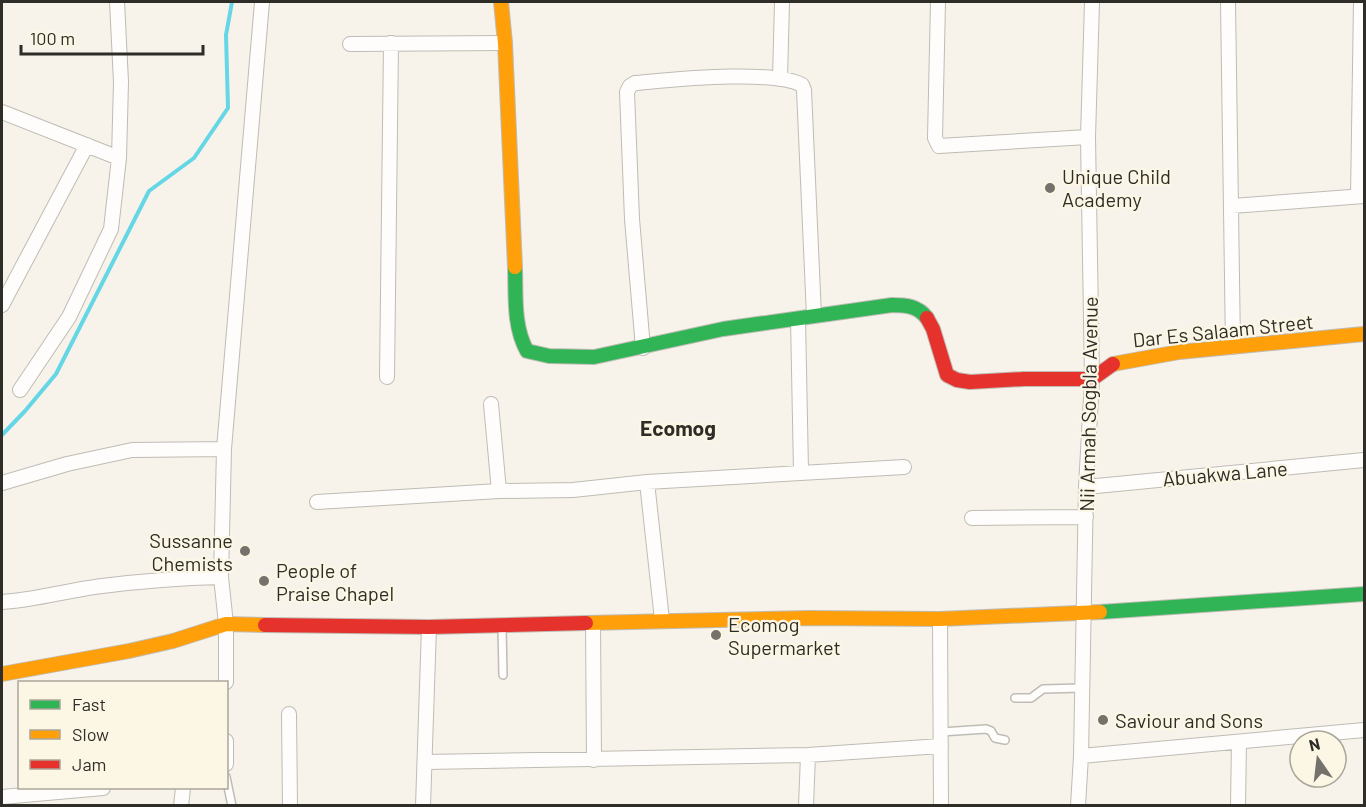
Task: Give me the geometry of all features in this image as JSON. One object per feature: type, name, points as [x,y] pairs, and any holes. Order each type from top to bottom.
[{"type":"street","points":[[20,390],[69,317],[111,229],[119,158],[121,82],[117,2]]},
{"type":"street","points":[[226,681],[226,624],[221,577],[224,449],[262,2]]},
{"type":"street","points":[[501,2],[505,43],[517,320],[521,340],[527,351],[552,356],[578,357],[616,354],[705,332],[876,307],[911,306],[921,310],[928,319],[943,367],[947,375],[957,380],[970,382],[1092,379]]},
{"type":"street","points":[[780,79],[782,2]]},
{"type":"street","points":[[938,2],[936,142],[939,146],[1088,137]]},
{"type":"street","name":"Nii Armah Sogbla Avenue","points":[[1078,806],[1086,487],[1092,379],[1088,137],[1092,2]]},
{"type":"street","points":[[1228,2],[1233,347]]},
{"type":"street","points":[[1232,206],[1361,196],[1361,2]]},
{"type":"street","points":[[387,377],[391,43]]},
{"type":"street","points":[[350,44],[505,43]]},
{"type":"street","points":[[643,348],[632,219],[627,92],[634,83],[688,78],[780,79],[802,85],[814,316]]},
{"type":"street","points":[[2,112],[119,158]]},
{"type":"street","points":[[2,305],[87,145]]},
{"type":"street","points":[[798,319],[801,471]]},
{"type":"street","name":"Dar Es Salaam Street","points":[[1092,379],[1115,363],[1133,359],[1365,334]]},
{"type":"street","points":[[491,404],[499,491]]},
{"type":"street","points":[[2,483],[67,464],[132,450],[224,449]]},
{"type":"street","name":"Abuakwa Lane","points":[[1086,487],[1365,460]]},
{"type":"street","points":[[317,502],[499,491],[573,490],[647,482],[801,471],[904,467]]},
{"type":"street","points":[[647,482],[662,620]]},
{"type":"street","points":[[972,518],[1086,517]]},
{"type":"street","points":[[2,602],[31,600],[99,586],[168,579],[221,577]]},
{"type":"street","points":[[2,674],[129,651],[173,641],[226,624],[429,627],[662,620],[940,619],[1084,613],[1365,594]]},
{"type":"street","points":[[940,619],[941,806]]},
{"type":"street","points":[[593,623],[594,760]]},
{"type":"street","points":[[423,806],[429,627]]},
{"type":"street","points":[[289,714],[290,806]]},
{"type":"street","points":[[1081,756],[1365,730]]},
{"type":"street","points":[[426,762],[808,755],[941,739]]},
{"type":"street","points":[[1238,806],[1239,742]]},
{"type":"street","points":[[806,806],[808,755]]},
{"type":"street","points":[[2,797],[92,789]]},
{"type":"street","points":[[181,806],[183,789]]},
{"type":"lane","points":[[502,625],[503,675]]},
{"type":"lane","points":[[1015,698],[1031,698],[1043,689],[1082,688]]},
{"type":"lane","points":[[941,739],[986,729],[991,731],[997,739],[1005,740]]},
{"type":"lane","points":[[228,787],[232,806]]},
{"type":"waterway","points":[[2,435],[56,374],[149,191],[194,158],[228,108],[226,35],[232,2]]},
{"type":"traffic: fast","points":[[515,267],[519,331],[527,351],[549,356],[594,357],[723,329],[892,305],[911,307],[920,311],[927,318]]},
{"type":"traffic: fast","points":[[1100,612],[1364,594]]},
{"type":"traffic: slow","points":[[501,2],[505,43],[515,267]]},
{"type":"traffic: slow","points":[[1113,364],[1179,352],[1364,334]]},
{"type":"traffic: slow","points":[[586,623],[809,618],[940,619],[1100,612]]},
{"type":"traffic: slow","points":[[2,674],[129,651],[173,641],[226,624],[265,625]]},
{"type":"traffic: jam","points":[[927,318],[933,329],[947,375],[957,380],[970,382],[1092,379],[1113,364]]},
{"type":"traffic: jam","points":[[265,625],[429,627],[586,623]]},
{"type":"place","name":"Unique Child Academy","points":[[1050,188]]},
{"type":"place","name":"Sussanne Chemists","points":[[245,551]]},
{"type":"place","name":"People of Praise Chapel","points":[[264,581]]},
{"type":"place","name":"Ecomog Supermarket","points":[[716,635]]},
{"type":"place","name":"Saviour and Sons","points":[[1103,720]]},
{"type":"district","name":"Ecomog","points":[[678,427]]}]
